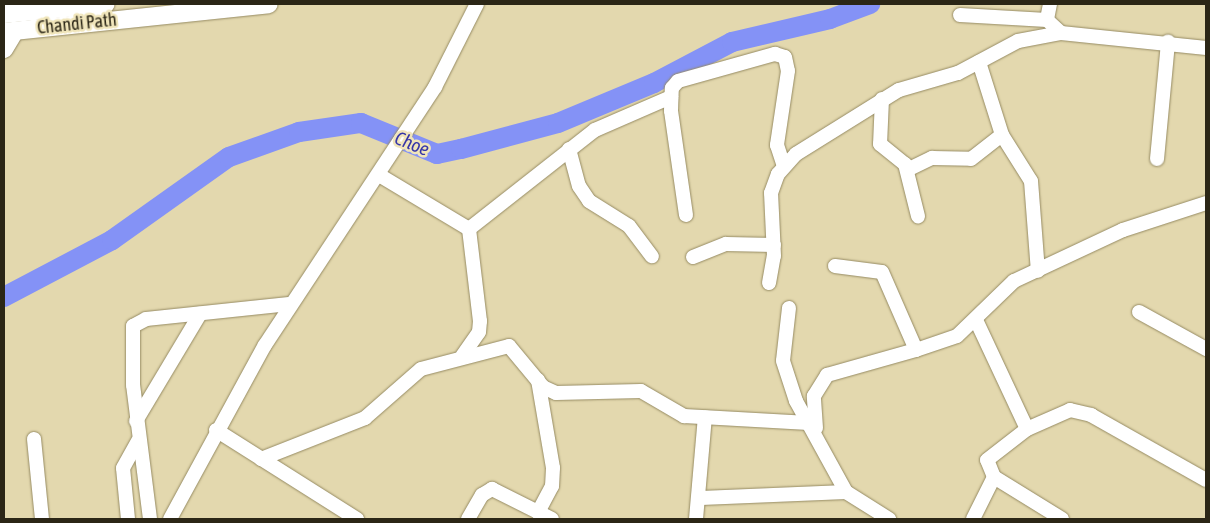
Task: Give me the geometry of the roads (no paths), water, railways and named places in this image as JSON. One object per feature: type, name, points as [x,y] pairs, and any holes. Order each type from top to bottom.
[{"type":"main road","name":"Chandi Path","points":[[4,14],[39,7],[106,4]]},
{"type":"main road","name":"Chandi Path","points":[[9,31],[269,4]]},
{"type":"main road","points":[[4,50],[9,31]]},
{"type":"street","points":[[170,519],[216,430],[289,304],[387,164],[435,87],[477,4]]},
{"type":"street","points":[[1047,20],[1050,4]]},
{"type":"street","points":[[960,14],[1047,20],[1061,34]]},
{"type":"street","points":[[769,283],[774,245],[772,193],[784,166],[882,99],[979,62],[1018,42],[1061,34],[1168,42],[1206,48]]},
{"type":"street","points":[[1157,158],[1168,42]]},
{"type":"street","points":[[686,215],[671,97],[672,88],[685,78],[775,54],[785,57],[788,71],[777,145],[784,166]]},
{"type":"street","points":[[979,62],[1002,135],[1031,181],[1038,271]]},
{"type":"street","points":[[469,229],[595,130],[671,97]]},
{"type":"street","points":[[882,99],[880,144],[907,170],[918,216]]},
{"type":"street","points":[[907,170],[932,158],[971,158],[1002,135]]},
{"type":"street","points":[[569,149],[579,186],[589,201],[629,226],[652,256]]},
{"type":"street","points":[[379,175],[469,229]]},
{"type":"street","points":[[817,436],[812,404],[827,375],[916,350],[957,336],[976,320],[1001,290],[1123,230],[1206,203]]},
{"type":"street","points":[[462,356],[478,332],[480,321],[469,229]]},
{"type":"street","points":[[693,257],[726,244],[774,245]]},
{"type":"street","points":[[835,266],[882,272],[916,350]]},
{"type":"street","points":[[150,519],[136,421],[133,326],[146,319],[289,304]]},
{"type":"street","points":[[789,308],[783,361],[788,382],[846,492],[890,519]]},
{"type":"street","points":[[1139,312],[1206,349]]},
{"type":"street","points":[[136,421],[200,314]]},
{"type":"street","points":[[976,320],[1027,429]]},
{"type":"street","points":[[261,459],[358,422],[421,370],[462,356],[508,346],[538,380],[556,393],[648,392],[677,414],[809,423]]},
{"type":"street","points":[[538,380],[553,468],[552,486],[538,512]]},
{"type":"street","points":[[1062,519],[994,477],[987,460],[1027,429],[1060,413],[1080,411],[1206,480]]},
{"type":"street","points":[[696,519],[701,498],[705,417]]},
{"type":"street","points":[[216,430],[356,519]]},
{"type":"street","points":[[34,439],[42,519]]},
{"type":"street","points":[[128,519],[122,468],[138,441]]},
{"type":"street","points":[[973,519],[994,477]]},
{"type":"street","points":[[468,519],[482,495],[492,489],[552,519]]},
{"type":"street","points":[[701,498],[846,492]]},
{"type":"waterway","name":"Choe","points":[[4,297],[112,240],[229,157],[299,132],[361,123],[437,154],[461,149],[558,123],[654,83],[732,42],[830,19],[870,4]]}]
